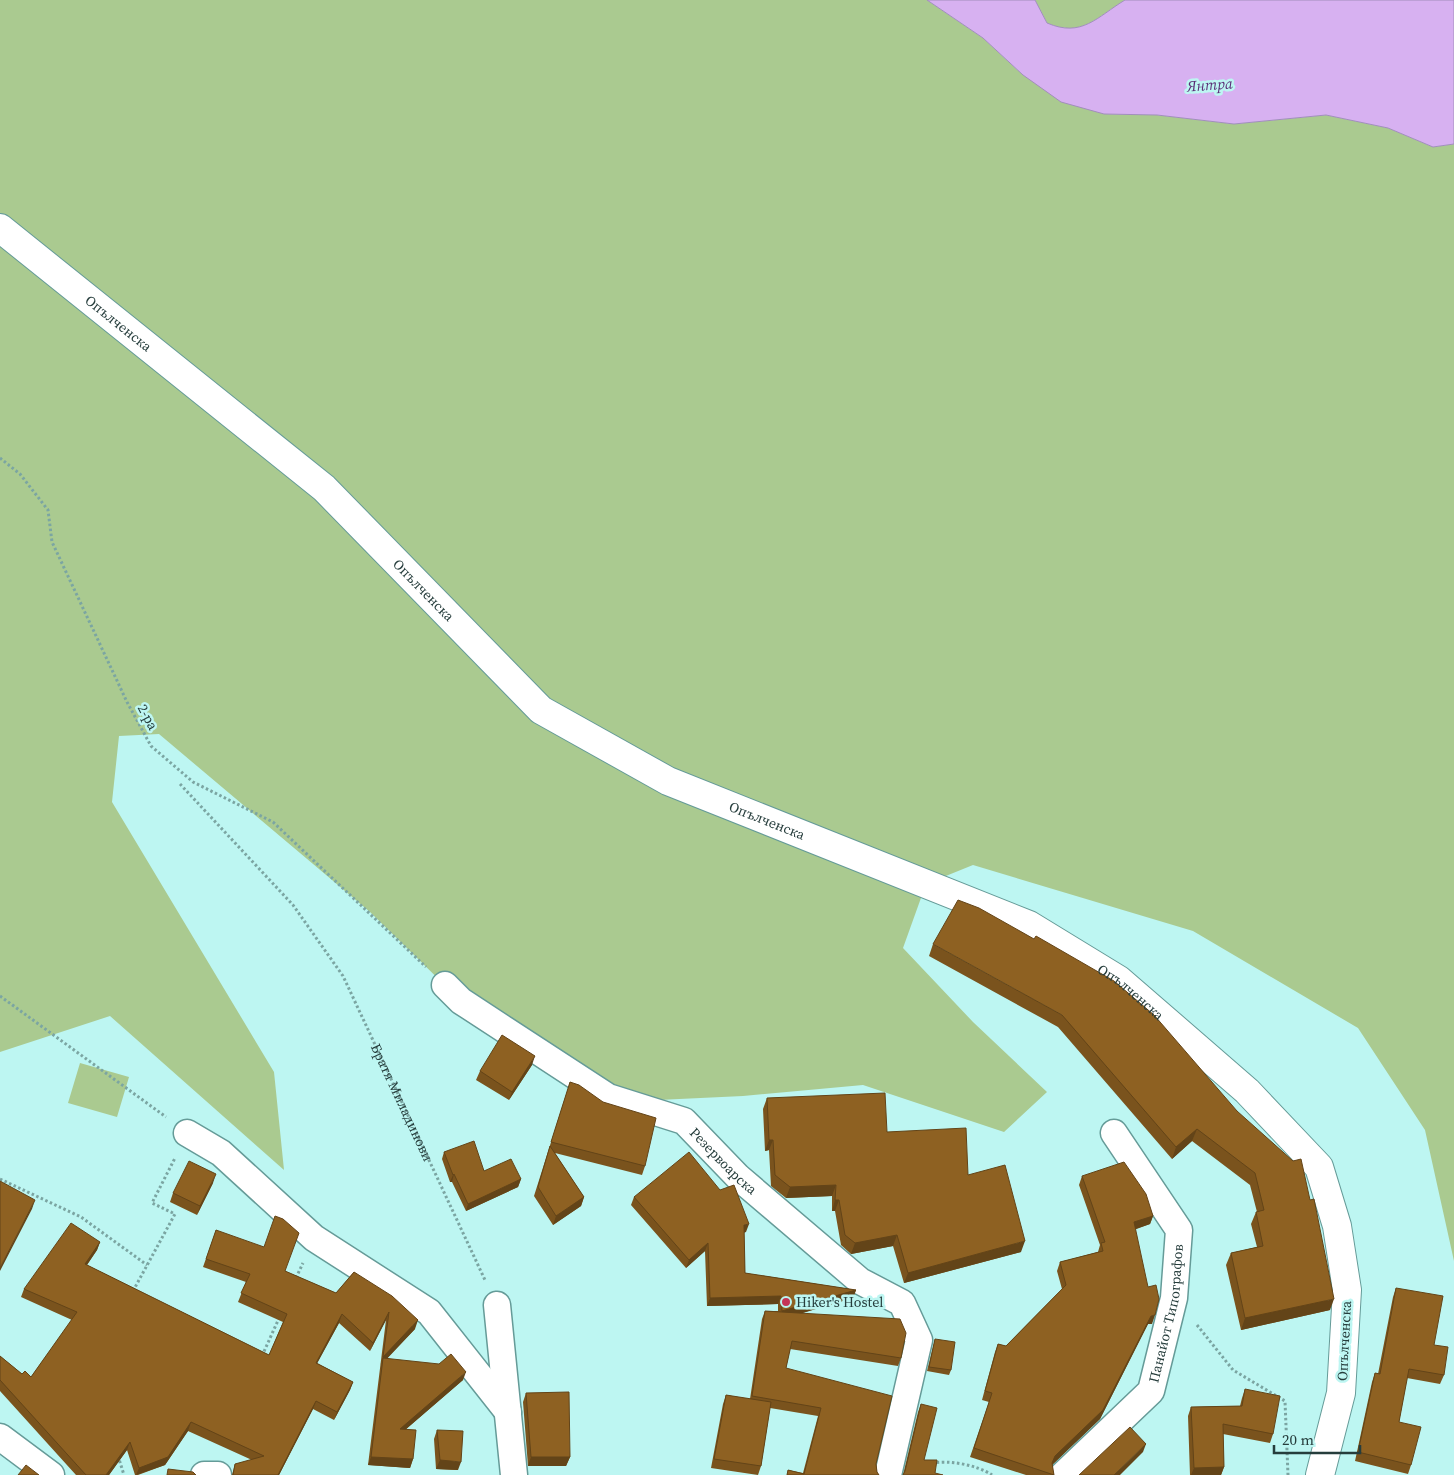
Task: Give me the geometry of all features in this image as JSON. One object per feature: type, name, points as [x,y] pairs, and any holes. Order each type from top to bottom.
[{"type":"street","name":"Опълченска","points":[[0,228],[324,488],[541,710],[668,781],[1029,925],[1119,980],[1247,1091],[1319,1167],[1337,1226],[1347,1290],[1341,1394],[1320,1475]]},
{"type":"street","name":"Резервоарска","points":[[445,985],[461,1001],[608,1097],[684,1121],[738,1177],[860,1281],[902,1303],[919,1340],[888,1475]]},
{"type":"street","points":[[187,1133],[221,1153],[314,1238],[429,1312],[508,1412]]},
{"type":"street","name":"Панайот Типографов","points":[[1063,1475],[1151,1391],[1174,1298],[1179,1230],[1114,1133]]},
{"type":"street","points":[[497,1305],[514,1475]]},
{"type":"street","points":[[0,1437],[51,1475]]},
{"type":"street","points":[[204,1475],[218,1475]]},
{"type":"path","name":"2-ра","points":[[0,458],[20,474],[48,510],[52,542],[151,746],[193,782],[273,822],[445,985]]},
{"type":"path","name":"Братя Миладинови","points":[[180,784],[293,905],[343,976],[497,1305]]},
{"type":"path","points":[[0,996],[187,1133],[152,1203],[175,1214],[128,1299]]},
{"type":"path","points":[[0,1179],[80,1217],[147,1265]]},
{"type":"path","points":[[295,1281],[314,1238]]},
{"type":"path","points":[[1174,1298],[1233,1370],[1285,1401],[1288,1475]]},
{"type":"path","points":[[261,1360],[284,1307]]},
{"type":"path","points":[[116,1447],[124,1475]]},
{"type":"path","points":[[924,1465],[940,1462],[983,1469],[992,1475]]},
{"type":"green space","points":[[0,0],[927,0],[983,38],[1023,75],[1104,114],[1157,115],[1234,124],[1326,115],[1388,128],[1433,147],[1454,144],[1454,1261],[1425,1130],[1358,1028],[1193,931],[973,865],[926,884],[903,948],[973,1022],[1047,1092],[1004,1132],[863,1085],[743,1096],[658,1100],[608,1097],[461,1001],[370,912],[159,734],[119,736],[112,802],[274,1072],[284,1170],[110,1016],[0,1052]]},
{"type":"green space","points":[[1035,0],[1125,0],[1089,24],[1070,28],[1047,23]]},
{"type":"green space","points":[[80,1063],[129,1077],[117,1117],[68,1103]]},
{"type":"water","name":"Янтра","points":[[927,0],[1035,0],[1047,23],[1070,28],[1080,27],[1097,19],[1125,0],[1454,0],[1454,144],[1433,147],[1388,128],[1326,115],[1234,124],[1157,115],[1104,114],[1061,102],[1023,75],[983,38]]},
{"type":"building","points":[[958,900],[979,908],[1034,939],[1036,936],[1114,981],[1154,1015],[1237,1111],[1293,1161],[1301,1159],[1310,1200],[1314,1199],[1334,1299],[1245,1318],[1231,1253],[1263,1246],[1256,1212],[1264,1210],[1255,1173],[1197,1129],[1176,1147],[1062,1015],[933,944]]},
{"type":"building","points":[[502,1035],[535,1056],[512,1092],[480,1071]]},
{"type":"building","points":[[570,1082],[579,1085],[603,1102],[656,1118],[645,1166],[551,1142]]},
{"type":"building","points":[[885,1093],[887,1132],[966,1128],[968,1175],[1005,1165],[1025,1241],[908,1273],[897,1235],[855,1243],[845,1235],[839,1200],[835,1200],[836,1185],[790,1187],[775,1175],[773,1140],[769,1140],[767,1098]]},
{"type":"building","points":[[474,1141],[484,1171],[511,1159],[521,1179],[468,1204],[444,1152]]},
{"type":"building","points":[[550,1146],[584,1197],[556,1216],[538,1187]]},
{"type":"building","points":[[689,1152],[720,1190],[734,1185],[749,1224],[744,1225],[745,1273],[856,1290],[782,1311],[781,1296],[710,1298],[708,1243],[689,1260],[634,1197]]},
{"type":"building","points":[[189,1161],[216,1174],[200,1206],[173,1193]]},
{"type":"building","points":[[1124,1162],[1146,1194],[1153,1216],[1134,1222],[1148,1287],[1156,1285],[1159,1299],[1155,1315],[1151,1316],[1103,1410],[1055,1456],[1052,1463],[1054,1475],[974,1448],[992,1393],[985,1391],[998,1344],[1006,1346],[1066,1285],[1060,1262],[1103,1251],[1101,1243],[1105,1242],[1082,1176]]},
{"type":"building","points":[[0,1181],[35,1200],[0,1268]]},
{"type":"building","points":[[275,1216],[283,1219],[299,1233],[285,1271],[336,1293],[354,1272],[392,1296],[418,1320],[383,1357],[389,1312],[373,1343],[342,1314],[316,1363],[353,1382],[337,1412],[316,1401],[278,1475],[233,1475],[235,1464],[264,1456],[191,1422],[168,1457],[139,1468],[130,1442],[106,1475],[86,1475],[0,1380],[0,1356],[22,1374],[25,1371],[31,1377],[77,1312],[24,1289],[71,1223],[100,1242],[85,1264],[269,1355],[287,1314],[241,1293],[250,1274],[206,1259],[216,1230],[264,1247]]},
{"type":"building","points":[[1396,1288],[1443,1296],[1434,1345],[1448,1347],[1444,1375],[1409,1369],[1399,1422],[1421,1427],[1411,1465],[1358,1452],[1375,1373],[1380,1374]]},
{"type":"building","points":[[765,1311],[900,1319],[906,1333],[901,1358],[792,1341],[786,1368],[892,1396],[876,1464],[879,1475],[787,1475],[788,1470],[804,1474],[821,1408],[752,1396]]},
{"type":"building","points":[[935,1339],[955,1342],[951,1370],[929,1367]]},
{"type":"building","points":[[451,1354],[466,1372],[400,1429],[416,1430],[413,1459],[371,1457],[383,1358],[439,1364]]},
{"type":"building","points":[[1245,1389],[1280,1396],[1273,1434],[1223,1424],[1224,1467],[1194,1468],[1191,1407],[1242,1406]]},
{"type":"building","points":[[569,1392],[570,1457],[531,1457],[526,1393]]},
{"type":"building","points":[[726,1395],[771,1402],[761,1466],[714,1459]]},
{"type":"building","points":[[921,1404],[937,1408],[924,1460],[937,1460],[935,1473],[943,1475],[903,1475]]},
{"type":"building","points":[[1130,1427],[1146,1444],[1114,1475],[1079,1475]]},
{"type":"building","points":[[437,1430],[463,1431],[461,1462],[440,1460]]},
{"type":"building","points":[[26,1465],[39,1475],[18,1475]]},
{"type":"building","points":[[168,1469],[193,1472],[196,1475],[167,1475]]},
{"type":"place","name":"Hiker's Hostel","points":[[786,1302]]}]
